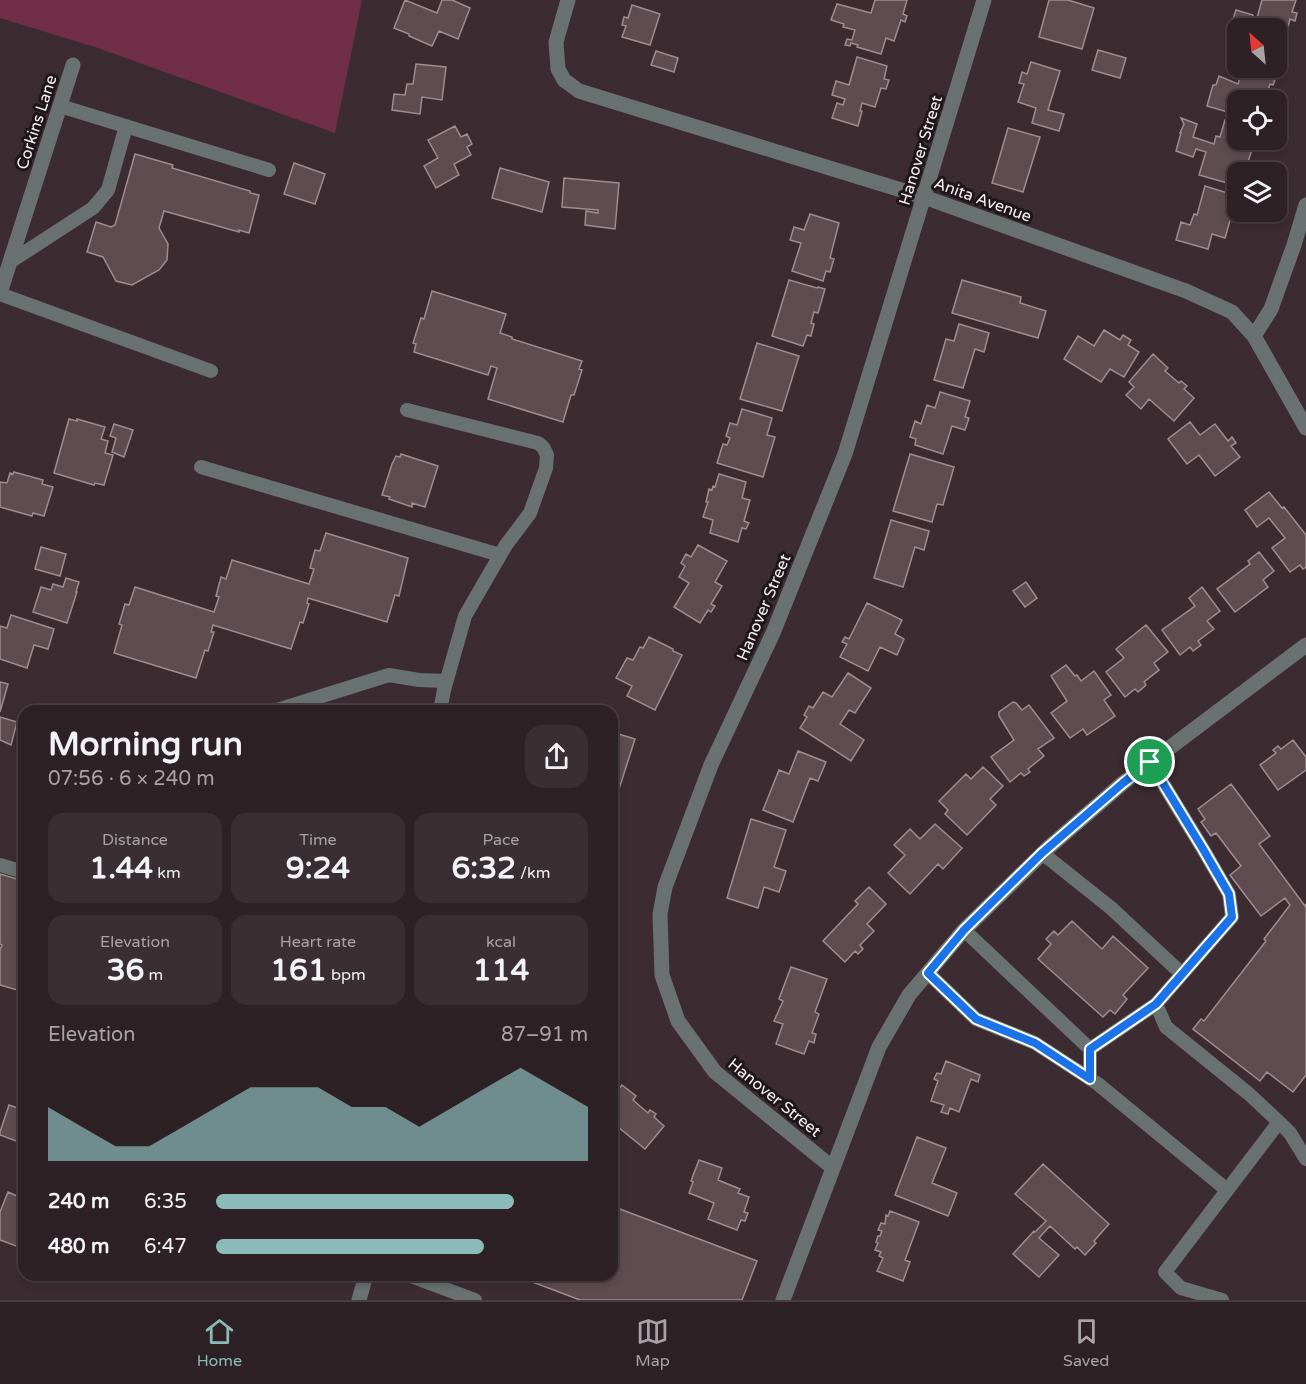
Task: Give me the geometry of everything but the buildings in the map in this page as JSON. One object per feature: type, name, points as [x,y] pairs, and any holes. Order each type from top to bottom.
[{"type":"street","name":"Anita Avenue","points":[[568,0],[556,42],[558,69],[564,80],[579,91],[924,197],[1186,291],[1232,312],[1254,336],[1306,428]]},
{"type":"street","name":"Hanover Street","points":[[833,1168],[714,1072],[678,1021],[662,975],[660,914],[665,887],[711,765],[773,633],[845,454],[984,0]]},
{"type":"street","name":"Corkins Lane","points":[[0,294],[73,64]]},
{"type":"street","points":[[1254,336],[1272,309],[1306,204]]},
{"type":"street","points":[[783,1300],[879,1047],[909,995],[964,930],[1042,853],[1123,783],[1306,645]]},
{"type":"street","points":[[359,1300],[364,1281]]},
{"type":"lane","points":[[60,106],[269,170]]},
{"type":"lane","points":[[10,262],[93,208],[102,199],[108,190],[126,126]]},
{"type":"lane","points":[[0,294],[212,371]]},
{"type":"lane","points":[[407,410],[538,443],[547,455],[546,468],[530,513],[500,555],[465,616],[441,705]]},
{"type":"lane","points":[[201,467],[500,555]]},
{"type":"lane","points":[[293,705],[389,675],[446,681]]},
{"type":"lane","points":[[1090,1049],[1156,1004],[1232,917],[1229,894],[1150,762]]},
{"type":"lane","points":[[1042,853],[1111,908],[1182,974]]},
{"type":"lane","points":[[0,865],[18,870]]},
{"type":"lane","points":[[964,930],[1090,1049],[1090,1079]]},
{"type":"lane","points":[[928,973],[976,1019],[1035,1043],[1090,1079],[1227,1190]]},
{"type":"lane","points":[[1156,1004],[1166,1027],[1249,1094],[1290,1134],[1306,1159]]},
{"type":"lane","points":[[1222,1300],[1181,1288],[1165,1272],[1278,1122]]},
{"type":"lane","points":[[424,1281],[475,1300]]},
{"type":"shaded area","points":[[0,0],[362,0],[335,133],[98,48],[0,18]]},
{"type":"route","points":[[1150,762],[1229,894],[1232,917],[1156,1004],[1090,1049],[1090,1079],[1035,1043],[976,1019],[928,973],[964,930],[1042,853],[1150,762]]}]
